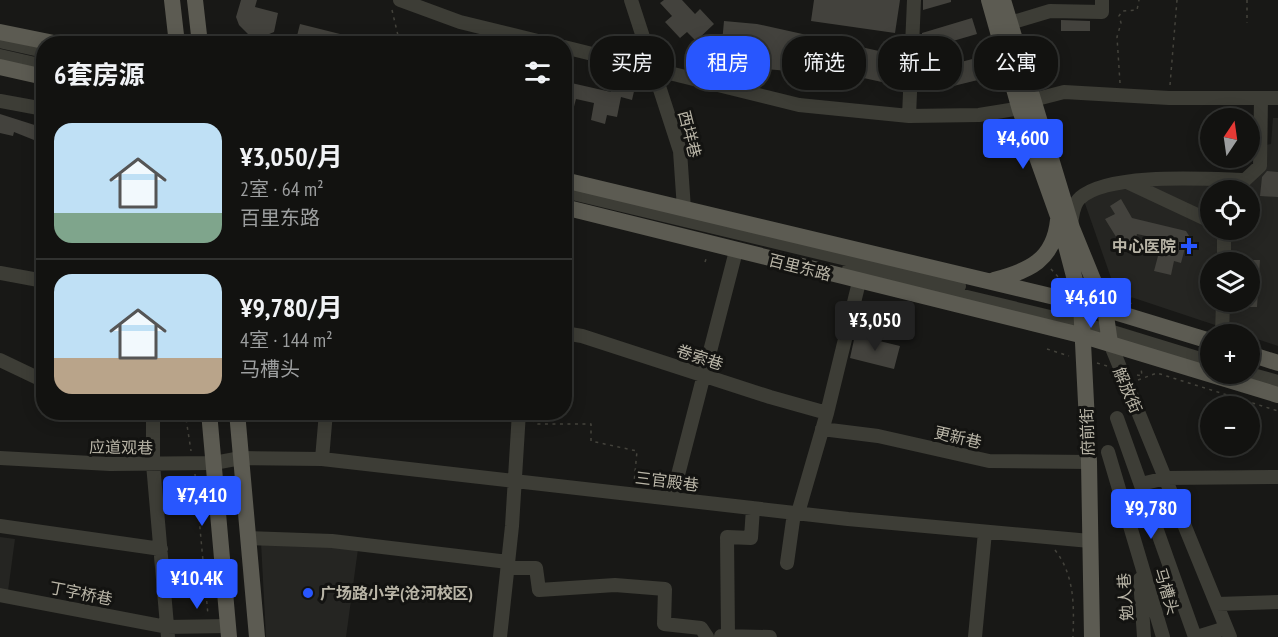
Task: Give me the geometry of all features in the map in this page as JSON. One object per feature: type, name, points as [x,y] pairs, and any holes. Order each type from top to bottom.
[{"type":"main road","points":[[172,0],[176,36]]},
{"type":"main road","points":[[195,0],[199,36]]},
{"type":"main road","name":"解放街","points":[[989,0],[1029,104]]},
{"type":"main road","name":"解放街","points":[[1003,0],[1029,104],[1065,221],[1108,326]]},
{"type":"main road","points":[[0,32],[36,39]]},
{"type":"main road","points":[[0,67],[36,75]]},
{"type":"main road","name":"百里东路","points":[[572,182],[992,281],[1082,320],[1108,326],[1278,395]]},
{"type":"main road","name":"百里东路","points":[[572,209],[858,282],[1108,326],[1200,340]]},
{"type":"main road","points":[[992,281],[1021,273],[1037,264],[1065,221]]},
{"type":"main road","name":"解放街","points":[[1065,221],[1082,320]]},
{"type":"main road","name":"府前街","points":[[1082,320],[1089,462],[1092,637]]},
{"type":"main road","points":[[1260,357],[1278,363]]},
{"type":"main road","points":[[210,420],[228,631]]},
{"type":"main road","points":[[238,420],[257,637]]},
{"type":"street","points":[[400,0],[460,22],[517,36]]},
{"type":"street","name":"西垟巷","points":[[631,0],[643,36]]},
{"type":"street","points":[[909,116],[914,0]]},
{"type":"street","points":[[1010,23],[1050,11],[1102,12],[1102,0]]},
{"type":"street","points":[[0,41],[36,49]]},
{"type":"street","points":[[572,49],[590,53]]},
{"type":"street","points":[[0,56],[36,64]]},
{"type":"street","points":[[674,74],[799,105],[909,116],[979,115],[1029,104],[1064,92],[1169,98],[1278,98]]},
{"type":"street","name":"西垟巷","points":[[661,90],[680,151],[684,209]]},
{"type":"street","points":[[1065,221],[1082,195],[1109,186],[1166,177],[1245,180],[1260,166],[1261,98]]},
{"type":"street","points":[[0,100],[36,107]]},
{"type":"street","points":[[1128,183],[1200,216]]},
{"type":"street","points":[[572,193],[1082,320]]},
{"type":"street","points":[[572,201],[1082,320]]},
{"type":"street","points":[[672,498],[736,251]]},
{"type":"street","points":[[0,273],[36,280]]},
{"type":"street","points":[[787,563],[796,513],[827,413],[858,282]]},
{"type":"street","points":[[1108,326],[1200,350]]},
{"type":"street","points":[[1108,326],[1200,358]]},
{"type":"street","name":"解放街","points":[[1108,326],[1126,385],[1228,633]]},
{"type":"street","name":"卷索巷","points":[[572,334],[827,413]]},
{"type":"street","points":[[0,360],[36,377]]},
{"type":"street","points":[[1260,368],[1278,374]]},
{"type":"street","points":[[1260,377],[1278,382]]},
{"type":"street","points":[[1117,418],[1196,637],[1228,633]]},
{"type":"street","points":[[153,420],[153,464],[167,632]]},
{"type":"street","points":[[322,459],[325,420]]},
{"type":"street","points":[[500,637],[508,565],[519,420]]},
{"type":"street","name":"更新巷","points":[[822,429],[878,436],[989,461],[1089,462]]},
{"type":"street","name":"马槽头","points":[[1108,452],[1163,637]]},
{"type":"street","name":"应道观巷","points":[[0,458],[153,464],[214,463],[241,458]]},
{"type":"street","name":"三官殿巷","points":[[241,458],[322,459],[796,513],[1090,541]]},
{"type":"street","points":[[1141,484],[1166,478],[1278,477]]},
{"type":"street","points":[[753,508],[751,538],[727,537],[723,636],[770,637]]},
{"type":"street","points":[[0,526],[161,549]]},
{"type":"street","points":[[975,637],[985,532]]},
{"type":"street","points":[[248,538],[332,541],[536,568],[539,590],[615,585],[665,589],[664,624],[701,628],[707,637]]},
{"type":"street","name":"勉人巷","points":[[1139,555],[1144,637]]},
{"type":"street","name":"丁字桥巷","points":[[0,596],[167,632],[209,626],[228,631]]},
{"type":"street","points":[[1217,604],[1278,602]]},
{"type":"path","points":[[390,0],[398,36]]},
{"type":"path","points":[[1122,96],[1118,63],[1119,16],[1122,11],[1137,10],[1139,0]]},
{"type":"path","points":[[1169,98],[1177,0]]},
{"type":"path","points":[[1247,0],[1247,23]]},
{"type":"path","points":[[1126,385],[1156,373],[1278,411]]},
{"type":"path","points":[[186,420],[194,464],[209,626]]},
{"type":"path","points":[[530,420],[538,424],[591,424],[591,441],[637,451],[634,493]]},
{"type":"path","points":[[1046,537],[1059,554],[1069,576],[1074,596],[1073,637]]},
{"type":"shaded area","name":"中心医院","points":[[1273,118],[1278,118],[1278,346],[1260,340],[1260,324],[1212,324],[1116,292],[1082,195],[1109,186],[1200,182],[1200,240],[1260,240],[1260,180],[1245,180],[1257,168],[1260,168],[1261,146],[1271,144]]},
{"type":"shaded area","points":[[0,537],[15,539],[8,591],[0,589]]},
{"type":"shaded area","name":"广场路小学(沧河校区)","points":[[261,542],[358,549],[346,637],[266,637]]},
{"type":"building","points":[[241,0],[257,0],[255,7],[278,13],[274,32],[264,36],[248,34],[239,25],[236,17]]},
{"type":"building","points":[[664,0],[682,0],[695,14],[700,9],[714,24],[701,36],[691,36],[687,32],[680,38],[665,22],[672,16],[660,3]]},
{"type":"building","points":[[814,0],[900,0],[895,33],[811,21]]},
{"type":"building","points":[[923,0],[951,0],[951,2],[923,10]]},
{"type":"building","points":[[972,18],[977,34],[962,38],[962,36],[922,36],[922,33]]},
{"type":"building","points":[[1061,20],[1090,21],[1090,31],[1061,31]]},
{"type":"building","points":[[724,21],[757,24],[811,36],[782,36],[782,70],[770,69],[770,36],[723,36]]},
{"type":"building","points":[[300,24],[348,36],[297,36]]},
{"type":"building","points":[[866,48],[878,51],[878,81],[866,79]]},
{"type":"building","points":[[974,59],[974,81],[962,84],[962,62]]},
{"type":"building","points":[[572,83],[590,87],[590,90],[611,92],[611,90],[634,90],[632,100],[621,97],[617,117],[607,115],[605,124],[591,120],[594,103],[576,99],[572,114]]},
{"type":"building","points":[[0,114],[36,125],[36,141],[14,132],[13,136],[0,133]]},
{"type":"building","points":[[1267,171],[1278,172],[1278,197],[1260,196],[1262,177]]},
{"type":"building","points":[[1121,199],[1132,218],[1186,231],[1191,239],[1189,249],[1185,248],[1181,263],[1174,261],[1171,275],[1154,271],[1158,256],[1147,252],[1151,237],[1137,234],[1134,245],[1118,240],[1105,219],[1115,214],[1110,206]]},
{"type":"building","points":[[863,302],[909,314],[904,333],[859,321]]},
{"type":"building","points":[[855,335],[900,346],[894,369],[850,358]]},
{"type":"place","name":"中心医院","points":[[1189,246]]},
{"type":"place","name":"广场路小学(沧河校区)","points":[[308,593]]}]
